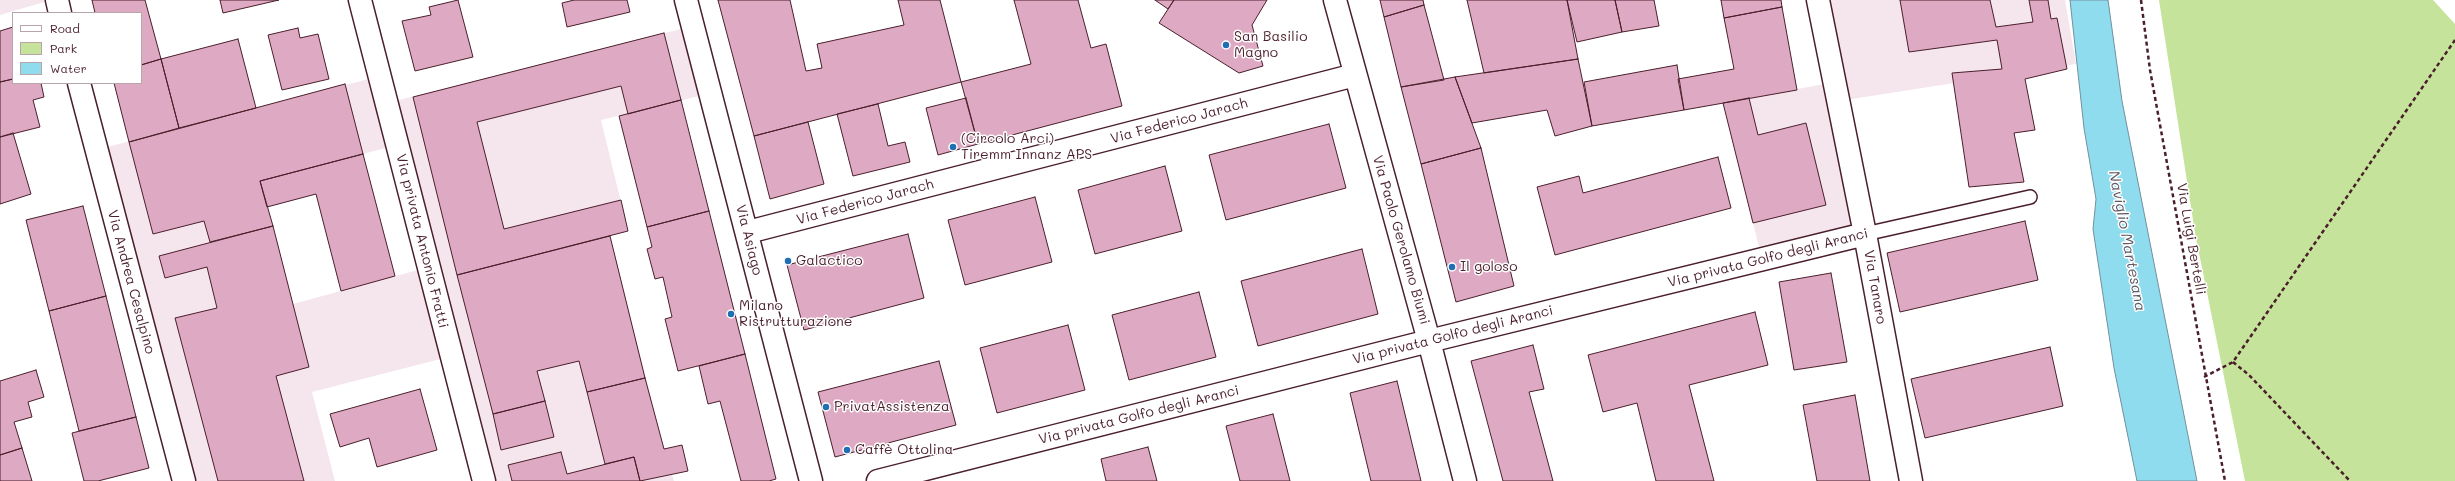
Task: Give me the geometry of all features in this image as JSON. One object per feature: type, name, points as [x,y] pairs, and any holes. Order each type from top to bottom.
[{"type":"street","points":[[57,0],[60,12]]},
{"type":"street","name":"Via privata Antonio Fratti","points":[[360,0],[484,481]]},
{"type":"street","name":"Via Asiago","points":[[686,0],[748,232],[811,481]]},
{"type":"street","name":"Via Paolo Gerolamo Biumi","points":[[1335,0],[1429,341],[1465,481]]},
{"type":"street","name":"Via Tanaro","points":[[1818,0],[1865,234],[1911,481]]},
{"type":"street","name":"Via Federico Jarach","points":[[748,232],[1355,75]]},
{"type":"street","name":"Via Andrea Cesalpino","points":[[79,84],[184,481]]},
{"type":"street","name":"Via privata Golfo degli Aranci","points":[[878,481],[1429,341],[1865,234]]},
{"type":"lane","name":"Via privata Golfo degli Aranci","points":[[1865,234],[2030,197]]},
{"type":"path","name":"Via Luigi Bertelli","points":[[2141,0],[2150,70],[2173,188],[2204,377],[2225,481]]},
{"type":"path","points":[[2204,377],[2233,362],[2455,40]]},
{"type":"path","points":[[2233,362],[2249,375],[2350,481]]},
{"type":"shaded area","points":[[0,0],[51,0],[0,15]]},
{"type":"shaded area","points":[[1818,0],[2065,0],[2076,64],[1839,101],[1865,234],[1762,259],[1723,103],[1835,82]]},
{"type":"shaded area","points":[[693,26],[711,93],[601,120],[628,231],[610,236],[664,449],[674,481],[484,481],[452,356],[312,392],[335,481],[184,481],[96,150],[380,76],[387,103]],"holes":[[[397,145],[429,267],[293,304],[260,181]]]},
{"type":"green space","points":[[2159,0],[2433,0],[2455,24],[2455,481],[2245,481],[2195,233]]},
{"type":"water","name":"Naviglio Martesana","points":[[2070,0],[2108,0],[2122,101],[2197,481],[2137,481],[2114,368],[2093,229],[2096,199],[2084,128]]},
{"type":"building","points":[[92,0],[145,0],[161,59],[142,65],[142,12],[95,12]]},
{"type":"building","points":[[220,0],[279,0],[223,13]]},
{"type":"building","points":[[458,0],[473,57],[415,71],[402,21],[431,15],[429,7]]},
{"type":"building","points":[[574,0],[627,0],[630,12],[567,27],[562,3]]},
{"type":"building","points":[[718,0],[790,0],[806,71],[822,68],[817,44],[904,25],[898,0],[940,0],[961,82],[754,136]]},
{"type":"building","points":[[1014,0],[1078,0],[1091,48],[1106,44],[1122,106],[978,144],[961,82],[1031,64]]},
{"type":"building","points":[[1155,0],[1174,0],[1168,9]]},
{"type":"building","name":"San Basilio Magno","points":[[1174,0],[1267,0],[1252,25],[1263,66],[1239,73],[1159,23]]},
{"type":"building","points":[[1380,0],[1423,0],[1424,5],[1384,17]]},
{"type":"building","points":[[1467,0],[1567,0],[1578,59],[1484,73]]},
{"type":"building","points":[[1567,0],[1615,0],[1622,32],[1577,42]]},
{"type":"building","points":[[1615,0],[1654,0],[1659,26],[1622,32]]},
{"type":"building","points":[[1721,0],[1781,0],[1782,7],[1724,18]]},
{"type":"building","points":[[1900,0],[1990,0],[1996,27],[2033,22],[2029,0],[2048,0],[2051,19],[2057,18],[2067,69],[2025,79],[2035,130],[2014,133],[2024,182],[1969,187],[1952,73],[2002,69],[1997,40],[1909,52]]},
{"type":"building","points":[[1424,5],[1444,80],[1401,87],[1384,17]]},
{"type":"building","points":[[1782,7],[1797,90],[1684,110],[1678,79],[1734,69],[1724,18]]},
{"type":"building","points":[[12,27],[12,79],[0,82],[0,31]]},
{"type":"building","points":[[298,28],[300,38],[318,34],[329,79],[282,90],[268,35]]},
{"type":"building","points":[[664,33],[681,100],[628,114],[621,86],[477,122],[504,229],[621,200],[628,231],[457,275],[413,97]]},
{"type":"building","points":[[238,39],[256,108],[179,128],[161,59]]},
{"type":"building","points":[[161,59],[179,128],[129,142],[114,84],[142,84],[142,65]]},
{"type":"building","points":[[1578,59],[1592,126],[1555,136],[1547,110],[1472,123],[1455,77]]},
{"type":"building","points":[[1677,65],[1684,110],[1592,126],[1584,82]]},
{"type":"building","points":[[1455,77],[1481,148],[1421,164],[1401,87]]},
{"type":"building","points":[[12,79],[12,84],[41,84],[44,97],[33,100],[40,127],[0,137],[0,82]]},
{"type":"building","points":[[345,84],[363,154],[260,181],[273,226],[210,242],[204,221],[153,234],[129,142]]},
{"type":"building","points":[[966,98],[978,144],[938,155],[926,108]]},
{"type":"building","points":[[1749,98],[1758,135],[1806,123],[1826,205],[1753,223],[1723,103]]},
{"type":"building","points":[[681,100],[709,211],[647,227],[619,116]]},
{"type":"building","points":[[878,104],[888,146],[905,142],[910,162],[853,176],[837,114]]},
{"type":"building","points":[[808,122],[824,184],[770,199],[754,136]]},
{"type":"building","points":[[1329,124],[1346,188],[1226,220],[1209,155]]},
{"type":"building","points":[[13,133],[31,194],[0,204],[0,137]]},
{"type":"building","points":[[1481,148],[1514,286],[1456,302],[1421,164]]},
{"type":"building","points":[[363,154],[395,276],[341,291],[316,194],[267,207],[260,181]]},
{"type":"building","points":[[1718,157],[1731,208],[1555,255],[1537,187],[1579,176],[1583,193]]},
{"type":"building","points":[[1165,166],[1182,231],[1095,254],[1078,190]]},
{"type":"building","points":[[1035,197],[1052,262],[965,285],[948,220]]},
{"type":"building","points":[[83,206],[106,296],[49,311],[26,220]]},
{"type":"building","points":[[709,211],[745,354],[678,371],[665,319],[672,317],[663,277],[655,279],[647,249],[652,247],[647,227]]},
{"type":"building","points":[[2025,221],[2038,280],[1900,312],[1887,253]]},
{"type":"building","points":[[273,226],[309,367],[276,376],[304,481],[218,481],[175,318],[217,308],[207,267],[165,278],[159,256]]},
{"type":"building","points":[[908,234],[924,298],[804,330],[787,265]]},
{"type":"building","points":[[610,236],[645,378],[587,392],[579,361],[537,371],[545,401],[493,414],[457,275]]},
{"type":"building","points":[[1362,249],[1378,314],[1258,346],[1241,281]]},
{"type":"building","points":[[1831,273],[1847,362],[1794,370],[1779,282]]},
{"type":"building","points":[[1199,292],[1216,357],[1129,380],[1112,315]]},
{"type":"building","points":[[106,296],[136,417],[79,431],[49,311]]},
{"type":"building","points":[[1755,312],[1768,365],[1689,385],[1714,481],[1656,481],[1637,403],[1603,412],[1588,355]]},
{"type":"building","points":[[1068,325],[1085,390],[997,413],[980,348]]},
{"type":"building","points":[[1533,345],[1544,389],[1529,392],[1553,481],[1503,481],[1471,361]]},
{"type":"building","points":[[2050,347],[2063,406],[1925,438],[1911,379]]},
{"type":"building","points":[[745,354],[776,479],[769,481],[741,481],[720,401],[708,404],[699,366]]},
{"type":"building","points":[[939,361],[956,425],[835,457],[818,392]]},
{"type":"building","points":[[36,370],[44,397],[28,402],[32,417],[14,422],[22,448],[0,455],[0,381]]},
{"type":"building","points":[[645,378],[664,449],[682,445],[688,471],[640,481],[634,457],[605,464],[587,392]]},
{"type":"building","points":[[1397,381],[1421,481],[1371,481],[1350,393]]},
{"type":"building","points":[[420,389],[437,450],[377,467],[369,438],[340,447],[330,414]]},
{"type":"building","points":[[1855,395],[1870,481],[1817,481],[1803,405]]},
{"type":"building","points":[[545,401],[554,437],[501,450],[493,414]]},
{"type":"building","points":[[1273,414],[1290,481],[1240,481],[1226,426]]},
{"type":"building","points":[[136,417],[149,468],[98,481],[84,481],[72,433]]},
{"type":"building","points":[[1148,447],[1157,481],[1106,481],[1101,459]]},
{"type":"building","points":[[22,448],[32,481],[0,481],[0,455]]},
{"type":"building","points":[[561,452],[567,474],[634,457],[640,481],[512,481],[508,465]]},
{"type":"place","name":"San Basilio Magno","points":[[1226,45]]},
{"type":"place","name":"(Circolo Arci) Tiremm Innanz APS","points":[[953,147]]},
{"type":"place","name":"Galactico","points":[[788,261]]},
{"type":"place","name":"Il goloso","points":[[1452,267]]},
{"type":"place","name":"Milano Ristrutturazione","points":[[731,314]]},
{"type":"place","name":"PrivatAssistenza","points":[[826,407]]},
{"type":"place","name":"Caffè Ottolina","points":[[847,450]]}]
